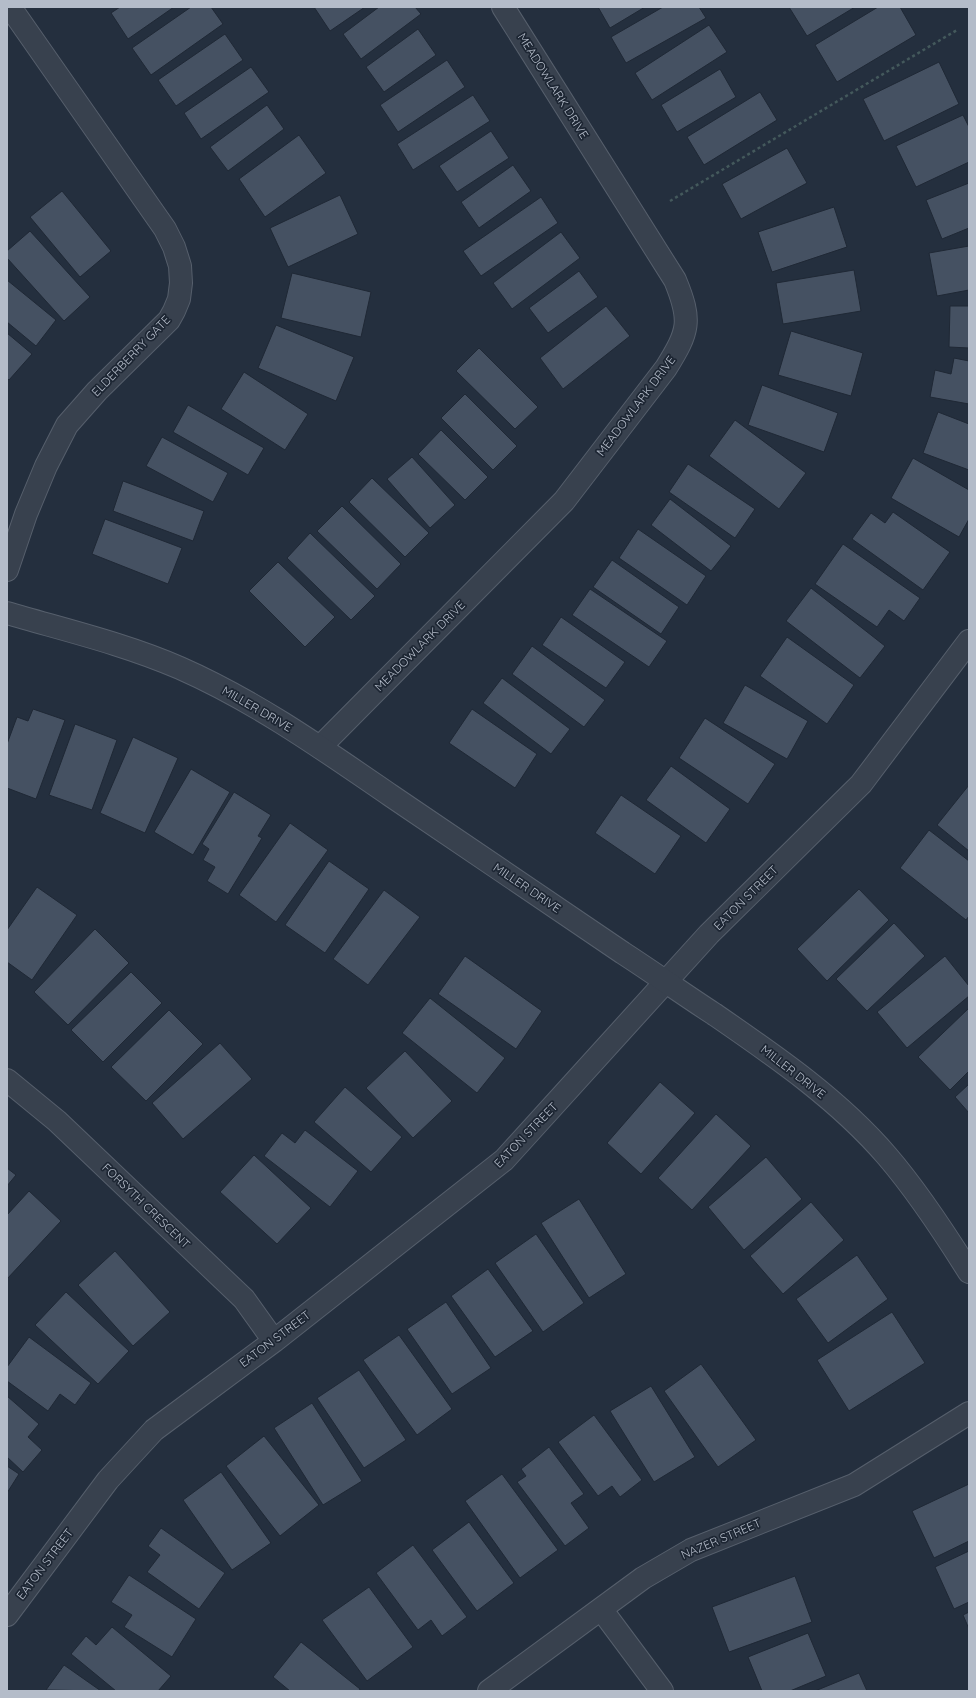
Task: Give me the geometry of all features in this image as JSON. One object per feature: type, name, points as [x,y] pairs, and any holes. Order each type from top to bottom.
[{"type":"street","name":"ELDERBERRY GATE","points":[[7,570],[29,507],[46,466],[67,425],[97,391],[169,320],[179,298],[181,283],[180,266],[174,247],[165,229],[10,7]]},
{"type":"street","name":"MEADOWLARK DRIVE","points":[[320,747],[564,501],[666,368],[679,348],[687,324],[684,301],[675,280],[503,7]]},
{"type":"street","name":"MILLER DRIVE","points":[[7,613],[112,643],[180,668],[243,700],[320,747],[623,953],[667,980],[785,1064],[852,1120],[886,1156],[913,1189],[943,1229],[969,1272]]},
{"type":"street","name":"EATON STREET","points":[[9,1609],[108,1480],[154,1430],[274,1341],[504,1160],[709,934],[861,784],[969,642]]},
{"type":"street","name":"FORSYTH CRESCENT","points":[[7,1080],[57,1121],[244,1299],[274,1341]]},
{"type":"street","name":"NAZER STREET","points":[[489,1691],[643,1578],[691,1550],[854,1485],[969,1413]]},
{"type":"street","points":[[601,1609],[662,1691]]},
{"type":"path","points":[[670,201],[957,30]]},
{"type":"building","points":[[120,7],[174,7],[128,39],[111,13]]},
{"type":"building","points":[[191,7],[211,7],[223,24],[151,75],[132,48]]},
{"type":"building","points":[[314,7],[365,7],[330,31]]},
{"type":"building","points":[[379,7],[415,7],[421,14],[361,59],[343,34]]},
{"type":"building","points":[[598,7],[645,7],[610,28]]},
{"type":"building","points":[[663,7],[699,7],[706,18],[626,63],[611,37]]},
{"type":"building","points":[[789,7],[855,7],[807,36]]},
{"type":"building","points":[[878,7],[900,7],[916,35],[837,82],[815,45]]},
{"type":"building","points":[[709,25],[727,52],[652,100],[635,73]]},
{"type":"building","points":[[418,29],[436,55],[384,92],[366,67]]},
{"type":"building","points":[[225,34],[243,60],[176,106],[158,80]]},
{"type":"building","points":[[447,60],[465,87],[398,132],[380,105]]},
{"type":"building","points":[[939,62],[959,104],[884,141],[863,99]]},
{"type":"building","points":[[251,67],[269,92],[201,139],[184,113]]},
{"type":"building","points":[[720,69],[736,97],[677,132],[661,105]]},
{"type":"building","points":[[760,92],[777,120],[704,165],[687,137]]},
{"type":"building","points":[[473,95],[490,121],[413,170],[397,144]]},
{"type":"building","points":[[267,105],[284,129],[228,171],[210,147]]},
{"type":"building","points":[[963,115],[969,127],[969,162],[916,187],[896,146]]},
{"type":"building","points":[[491,131],[509,158],[457,192],[439,166]]},
{"type":"building","points":[[299,135],[326,173],[265,217],[239,179]]},
{"type":"building","points":[[787,148],[807,183],[741,219],[722,184]]},
{"type":"building","points":[[513,165],[531,191],[479,228],[461,202]]},
{"type":"building","points":[[969,183],[969,228],[942,239],[926,200]]},
{"type":"building","points":[[62,191],[111,251],[80,277],[30,217]]},
{"type":"building","points":[[340,195],[358,234],[288,267],[270,228]]},
{"type":"building","points":[[541,197],[558,223],[481,276],[463,251]]},
{"type":"building","points":[[834,207],[847,247],[772,272],[758,232]]},
{"type":"building","points":[[30,231],[90,297],[64,321],[7,258],[7,251]]},
{"type":"building","points":[[561,232],[580,258],[512,309],[493,283]]},
{"type":"building","points":[[969,246],[969,290],[937,296],[929,253]]},
{"type":"building","points":[[854,270],[861,311],[783,324],[776,283]]},
{"type":"building","points":[[579,271],[598,297],[548,333],[529,308]]},
{"type":"building","points":[[292,273],[371,292],[361,337],[281,318]]},
{"type":"building","points":[[7,280],[56,320],[36,346],[7,322]]},
{"type":"building","points":[[606,306],[630,336],[563,389],[540,358]]},
{"type":"building","points":[[950,306],[969,306],[969,348],[949,347]]},
{"type":"building","points":[[276,325],[354,357],[336,401],[258,368]]},
{"type":"building","points":[[791,331],[863,353],[851,396],[778,375]]},
{"type":"building","points":[[7,333],[32,354],[9,380],[7,378]]},
{"type":"building","points":[[479,348],[538,407],[515,429],[456,371]]},
{"type":"building","points":[[954,358],[969,361],[969,404],[930,397],[935,370],[951,374]]},
{"type":"building","points":[[244,372],[308,414],[285,450],[221,409]]},
{"type":"building","points":[[762,385],[838,413],[824,452],[748,425]]},
{"type":"building","points":[[465,394],[517,446],[493,470],[441,418]]},
{"type":"building","points":[[188,405],[264,448],[248,475],[173,432]]},
{"type":"building","points":[[938,412],[969,424],[969,470],[923,453]]},
{"type":"building","points":[[735,420],[806,473],[779,509],[709,456]]},
{"type":"building","points":[[441,430],[488,477],[465,500],[418,454]]},
{"type":"building","points":[[162,437],[228,473],[213,502],[146,466]]},
{"type":"building","points":[[412,457],[455,505],[430,528],[387,479]]},
{"type":"building","points":[[913,458],[969,490],[969,519],[959,537],[891,498]]},
{"type":"building","points":[[688,464],[755,509],[735,538],[669,492]]},
{"type":"building","points":[[372,478],[429,533],[405,557],[349,502]]},
{"type":"building","points":[[123,481],[204,511],[193,541],[113,511]]},
{"type":"building","points":[[670,499],[731,546],[711,571],[651,525]]},
{"type":"building","points":[[342,506],[401,564],[377,589],[317,531]]},
{"type":"building","points":[[893,512],[950,552],[923,590],[852,539],[871,513],[885,523]]},
{"type":"building","points":[[105,519],[182,548],[168,584],[92,554]]},
{"type":"building","points":[[638,529],[706,576],[687,605],[619,558]]},
{"type":"building","points":[[310,533],[375,596],[351,620],[287,558]]},
{"type":"building","points":[[843,544],[920,598],[904,621],[889,610],[877,627],[815,584]]},
{"type":"building","points":[[612,560],[679,607],[661,634],[593,587]]},
{"type":"building","points":[[278,562],[335,617],[305,647],[249,591]]},
{"type":"building","points":[[811,588],[885,646],[860,678],[786,621]]},
{"type":"building","points":[[590,589],[667,641],[649,667],[572,615]]},
{"type":"building","points":[[561,617],[625,662],[606,688],[542,645]]},
{"type":"building","points":[[787,637],[854,685],[827,724],[760,676]]},
{"type":"building","points":[[532,646],[605,700],[584,727],[512,674]]},
{"type":"building","points":[[502,678],[570,729],[551,754],[483,703]]},
{"type":"building","points":[[745,685],[808,721],[787,759],[723,723]]},
{"type":"building","points":[[33,709],[65,720],[36,799],[7,788],[7,744],[17,717],[28,721]]},
{"type":"building","points":[[472,709],[537,754],[515,788],[449,743]]},
{"type":"building","points":[[705,718],[775,764],[748,804],[679,758]]},
{"type":"building","points":[[75,724],[117,740],[92,810],[49,795]]},
{"type":"building","points":[[133,737],[178,758],[145,833],[100,813]]},
{"type":"building","points":[[671,766],[730,809],[706,843],[646,800]]},
{"type":"building","points":[[191,769],[230,792],[193,855],[154,832]]},
{"type":"building","points":[[969,785],[969,851],[937,825]]},
{"type":"building","points":[[234,792],[271,815],[258,836],[262,838],[228,894],[207,881],[215,867],[203,860],[209,849],[202,844]]},
{"type":"building","points":[[621,795],[681,836],[655,874],[595,833]]},
{"type":"building","points":[[290,823],[328,850],[276,922],[239,895]]},
{"type":"building","points":[[929,830],[969,861],[969,916],[966,920],[900,868]]},
{"type":"building","points":[[329,861],[369,889],[325,953],[285,925]]},
{"type":"building","points":[[37,887],[77,915],[32,980],[7,962],[7,930]]},
{"type":"building","points":[[859,889],[889,920],[827,981],[797,949]]},
{"type":"building","points":[[384,890],[420,917],[368,985],[333,959]]},
{"type":"building","points":[[894,923],[925,956],[867,1011],[836,979]]},
{"type":"building","points":[[95,929],[129,963],[68,1025],[34,992]]},
{"type":"building","points":[[465,956],[542,1011],[516,1049],[438,994]]},
{"type":"building","points":[[945,956],[969,986],[969,996],[907,1048],[877,1012]]},
{"type":"building","points":[[131,972],[162,1003],[103,1062],[71,1030]]},
{"type":"building","points":[[430,998],[505,1058],[477,1093],[402,1033]]},
{"type":"building","points":[[969,1008],[969,1071],[950,1090],[918,1057]]},
{"type":"building","points":[[169,1010],[203,1044],[146,1101],[111,1067]]},
{"type":"building","points":[[220,1043],[252,1079],[183,1139],[152,1103]]},
{"type":"building","points":[[405,1051],[452,1101],[413,1138],[366,1088]]},
{"type":"building","points":[[660,1082],[695,1113],[641,1174],[607,1143]]},
{"type":"building","points":[[969,1084],[969,1113],[955,1097]]},
{"type":"building","points":[[345,1087],[402,1137],[371,1172],[314,1122]]},
{"type":"building","points":[[716,1114],[751,1146],[692,1210],[658,1178]]},
{"type":"building","points":[[305,1130],[358,1171],[330,1207],[264,1156],[282,1133],[295,1143]]},
{"type":"building","points":[[254,1155],[311,1208],[277,1244],[220,1192]]},
{"type":"building","points":[[766,1157],[802,1199],[744,1250],[708,1207]]},
{"type":"building","points":[[7,1168],[16,1175],[7,1186]]},
{"type":"building","points":[[29,1191],[61,1221],[7,1279],[7,1215]]},
{"type":"building","points":[[579,1199],[626,1274],[589,1298],[541,1223]]},
{"type":"building","points":[[811,1202],[844,1240],[783,1294],[750,1256]]},
{"type":"building","points":[[536,1234],[584,1303],[543,1332],[495,1263]]},
{"type":"building","points":[[115,1251],[170,1312],[133,1346],[78,1285]]},
{"type":"building","points":[[857,1255],[888,1299],[828,1343],[796,1299]]},
{"type":"building","points":[[488,1269],[533,1331],[495,1357],[451,1296]]},
{"type":"building","points":[[66,1292],[129,1351],[98,1384],[35,1325]]},
{"type":"building","points":[[446,1302],[491,1368],[452,1394],[407,1329]]},
{"type":"building","points":[[892,1312],[925,1363],[849,1411],[817,1360]]},
{"type":"building","points":[[399,1335],[452,1409],[417,1435],[363,1360]]},
{"type":"building","points":[[29,1337],[91,1383],[75,1405],[60,1394],[48,1411],[7,1381],[7,1367]]},
{"type":"building","points":[[701,1364],[756,1440],[718,1467],[664,1391]]},
{"type":"building","points":[[359,1370],[406,1440],[364,1468],[317,1398]]},
{"type":"building","points":[[651,1386],[695,1457],[654,1482],[610,1411]]},
{"type":"building","points":[[7,1396],[39,1424],[28,1437],[42,1450],[23,1472],[7,1457]]},
{"type":"building","points":[[312,1403],[362,1481],[323,1505],[274,1428]]},
{"type":"building","points":[[594,1415],[642,1480],[620,1497],[612,1486],[598,1496],[558,1442]]},
{"type":"building","points":[[264,1436],[319,1505],[280,1536],[226,1466]]},
{"type":"building","points":[[549,1447],[584,1494],[571,1503],[589,1528],[565,1546],[517,1482],[526,1476],[521,1469]]},
{"type":"building","points":[[7,1466],[19,1474],[7,1493]]},
{"type":"building","points":[[221,1472],[271,1543],[232,1570],[183,1500]]},
{"type":"building","points":[[502,1474],[558,1550],[520,1578],[465,1501]]},
{"type":"building","points":[[969,1484],[969,1541],[934,1558],[912,1511]]},
{"type":"building","points":[[469,1522],[514,1583],[477,1611],[432,1550]]},
{"type":"building","points":[[161,1528],[225,1573],[199,1609],[147,1572],[160,1555],[148,1546]]},
{"type":"building","points":[[413,1545],[467,1617],[442,1636],[431,1620],[418,1630],[376,1573]]},
{"type":"building","points":[[969,1551],[969,1602],[954,1609],[935,1567]]},
{"type":"building","points":[[129,1575],[196,1619],[172,1657],[124,1627],[132,1615],[111,1602]]},
{"type":"building","points":[[795,1576],[812,1622],[729,1652],[712,1607]]},
{"type":"building","points":[[369,1587],[413,1647],[367,1681],[322,1620]]},
{"type":"building","points":[[969,1612],[969,1629],[963,1615]]},
{"type":"building","points":[[112,1627],[171,1676],[158,1691],[116,1691],[71,1654],[86,1636],[96,1645]]},
{"type":"building","points":[[808,1633],[826,1676],[790,1691],[762,1691],[748,1657]]},
{"type":"building","points":[[301,1642],[360,1689],[359,1691],[290,1691],[273,1677]]},
{"type":"building","points":[[64,1665],[101,1691],[46,1690]]},
{"type":"building","points":[[859,1673],[867,1691],[815,1691]]}]
